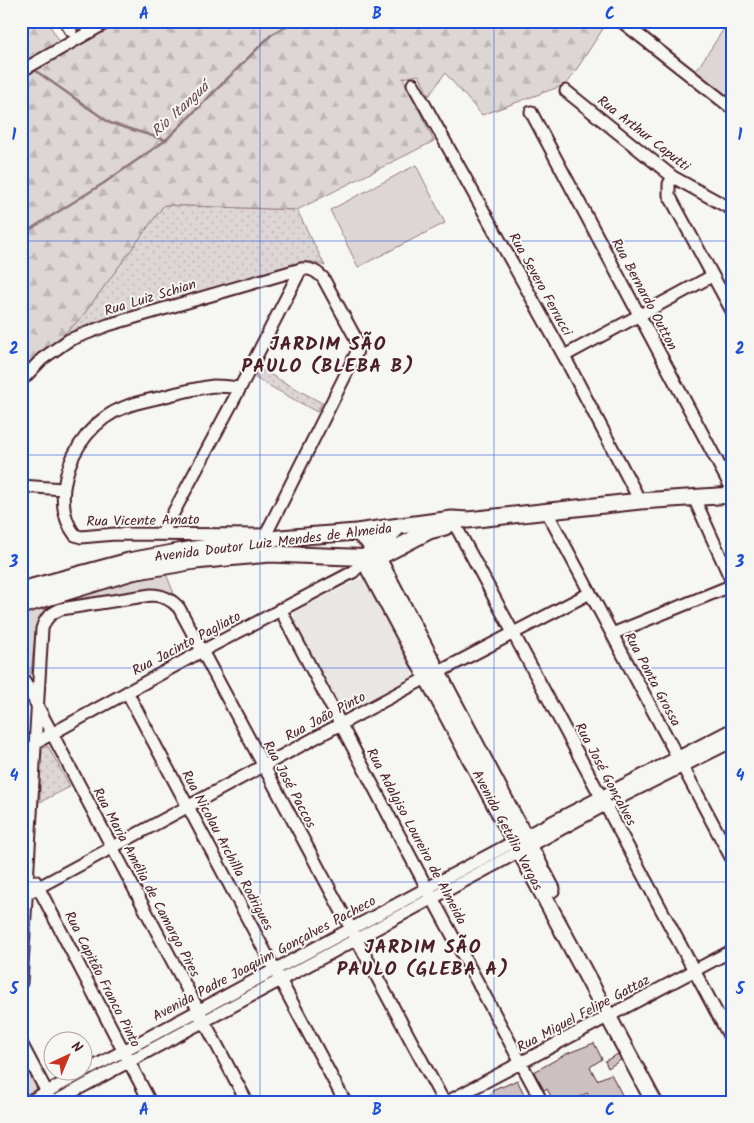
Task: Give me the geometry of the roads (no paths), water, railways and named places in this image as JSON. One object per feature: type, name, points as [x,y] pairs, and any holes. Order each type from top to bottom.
[{"type":"main road","name":"Avenida Doutor Luiz Mendes de Almeida","points":[[21,590],[129,561],[245,538],[356,532],[640,501],[730,495]]},
{"type":"main road","name":"Avenida Doutor Luiz Mendes de Almeida","points":[[21,606],[132,572],[195,561],[270,554],[363,559],[429,531],[459,521]]},
{"type":"main road","points":[[363,559],[399,526]]},
{"type":"main road","name":"Avenida Getúlio Vargas","points":[[356,532],[367,540],[363,559],[432,675],[612,1014],[654,1102]]},
{"type":"main road","name":"Avenida Getúlio Vargas","points":[[612,1014],[666,1102]]},
{"type":"street","points":[[21,71],[108,21]]},
{"type":"street","points":[[621,21],[733,109]]},
{"type":"street","name":"Rua Severo Ferrucci","points":[[413,84],[564,356],[640,501]]},
{"type":"street","name":"Rua Arthur Caputti","points":[[566,91],[674,177],[733,210]]},
{"type":"street","name":"Rua Bernardo Outton","points":[[530,112],[639,316],[730,495]]},
{"type":"street","points":[[674,177],[669,184],[669,195],[733,312]]},
{"type":"street","points":[[162,534],[302,269],[313,270],[323,278],[356,337],[358,346],[273,536]]},
{"type":"street","name":"Rua Luiz Schian","points":[[21,381],[42,359],[69,340],[108,325],[302,269]]},
{"type":"street","points":[[564,356],[712,276]]},
{"type":"street","name":"Rua Vicente Amato","points":[[240,388],[214,386],[124,407],[103,419],[86,436],[75,453],[63,489],[65,517],[75,535],[81,537],[115,534],[162,534],[245,538]]},
{"type":"street","points":[[21,486],[63,489]]},
{"type":"street","points":[[612,634],[733,584],[694,498]]},
{"type":"street","name":"Rua Ponta Grossa","points":[[547,512],[733,861]]},
{"type":"street","name":"Rua José Gonçalves","points":[[459,521],[514,633],[733,1043]]},
{"type":"street","name":"Rua Jacinto Pagliato","points":[[35,743],[280,609],[363,559]]},
{"type":"street","name":"Rua João Pinto","points":[[26,894],[432,675],[590,593]]},
{"type":"street","name":"Rua José Paccos","points":[[36,704],[42,629],[44,622],[49,616],[61,609],[155,595],[171,601],[179,608],[445,1102]]},
{"type":"street","name":"Rua Adalgiso Loureiro de Almeida","points":[[280,609],[542,1102]]},
{"type":"street","name":"Rua Maria Amélia de Camargo Pires","points":[[21,675],[247,1102]]},
{"type":"street","name":"Rua Nicolau Archilla Rodrigues","points":[[127,692],[345,1102]]},
{"type":"street","points":[[21,983],[29,870],[36,704]]},
{"type":"street","name":"Avenida Padre Joaquim Gonçalves Pacheco","points":[[51,1098],[122,1051],[198,1010],[277,974],[353,934],[680,761],[733,729]]},
{"type":"street","name":"Avenida Padre Joaquim Gonçalves Pacheco","points":[[680,761],[733,741]]},
{"type":"street","name":"Rua Capitão Franco Pinto","points":[[29,870],[150,1102]]},
{"type":"street","name":"Rua Miguel Felipe Gattaz","points":[[445,1102],[733,950]]},
{"type":"street","name":"Avenida Padre Joaquim Gonçalves Pacheco","points":[[28,1102],[51,1098],[128,1061],[204,1021],[277,974]]},
{"type":"street","points":[[21,1043],[51,1098]]},
{"type":"waterway","name":"Rio Itanguá","points":[[21,235],[104,183],[166,140],[271,35],[295,21]]},
{"type":"waterway","points":[[36,71],[110,123],[166,140]]},
{"type":"district","name":"JARDIM SÃO PAULO (BLEBA B)","points":[[328,354]]},
{"type":"district","name":"JARDIM SÃO PAULO (GLEBA A)","points":[[423,957]]}]
